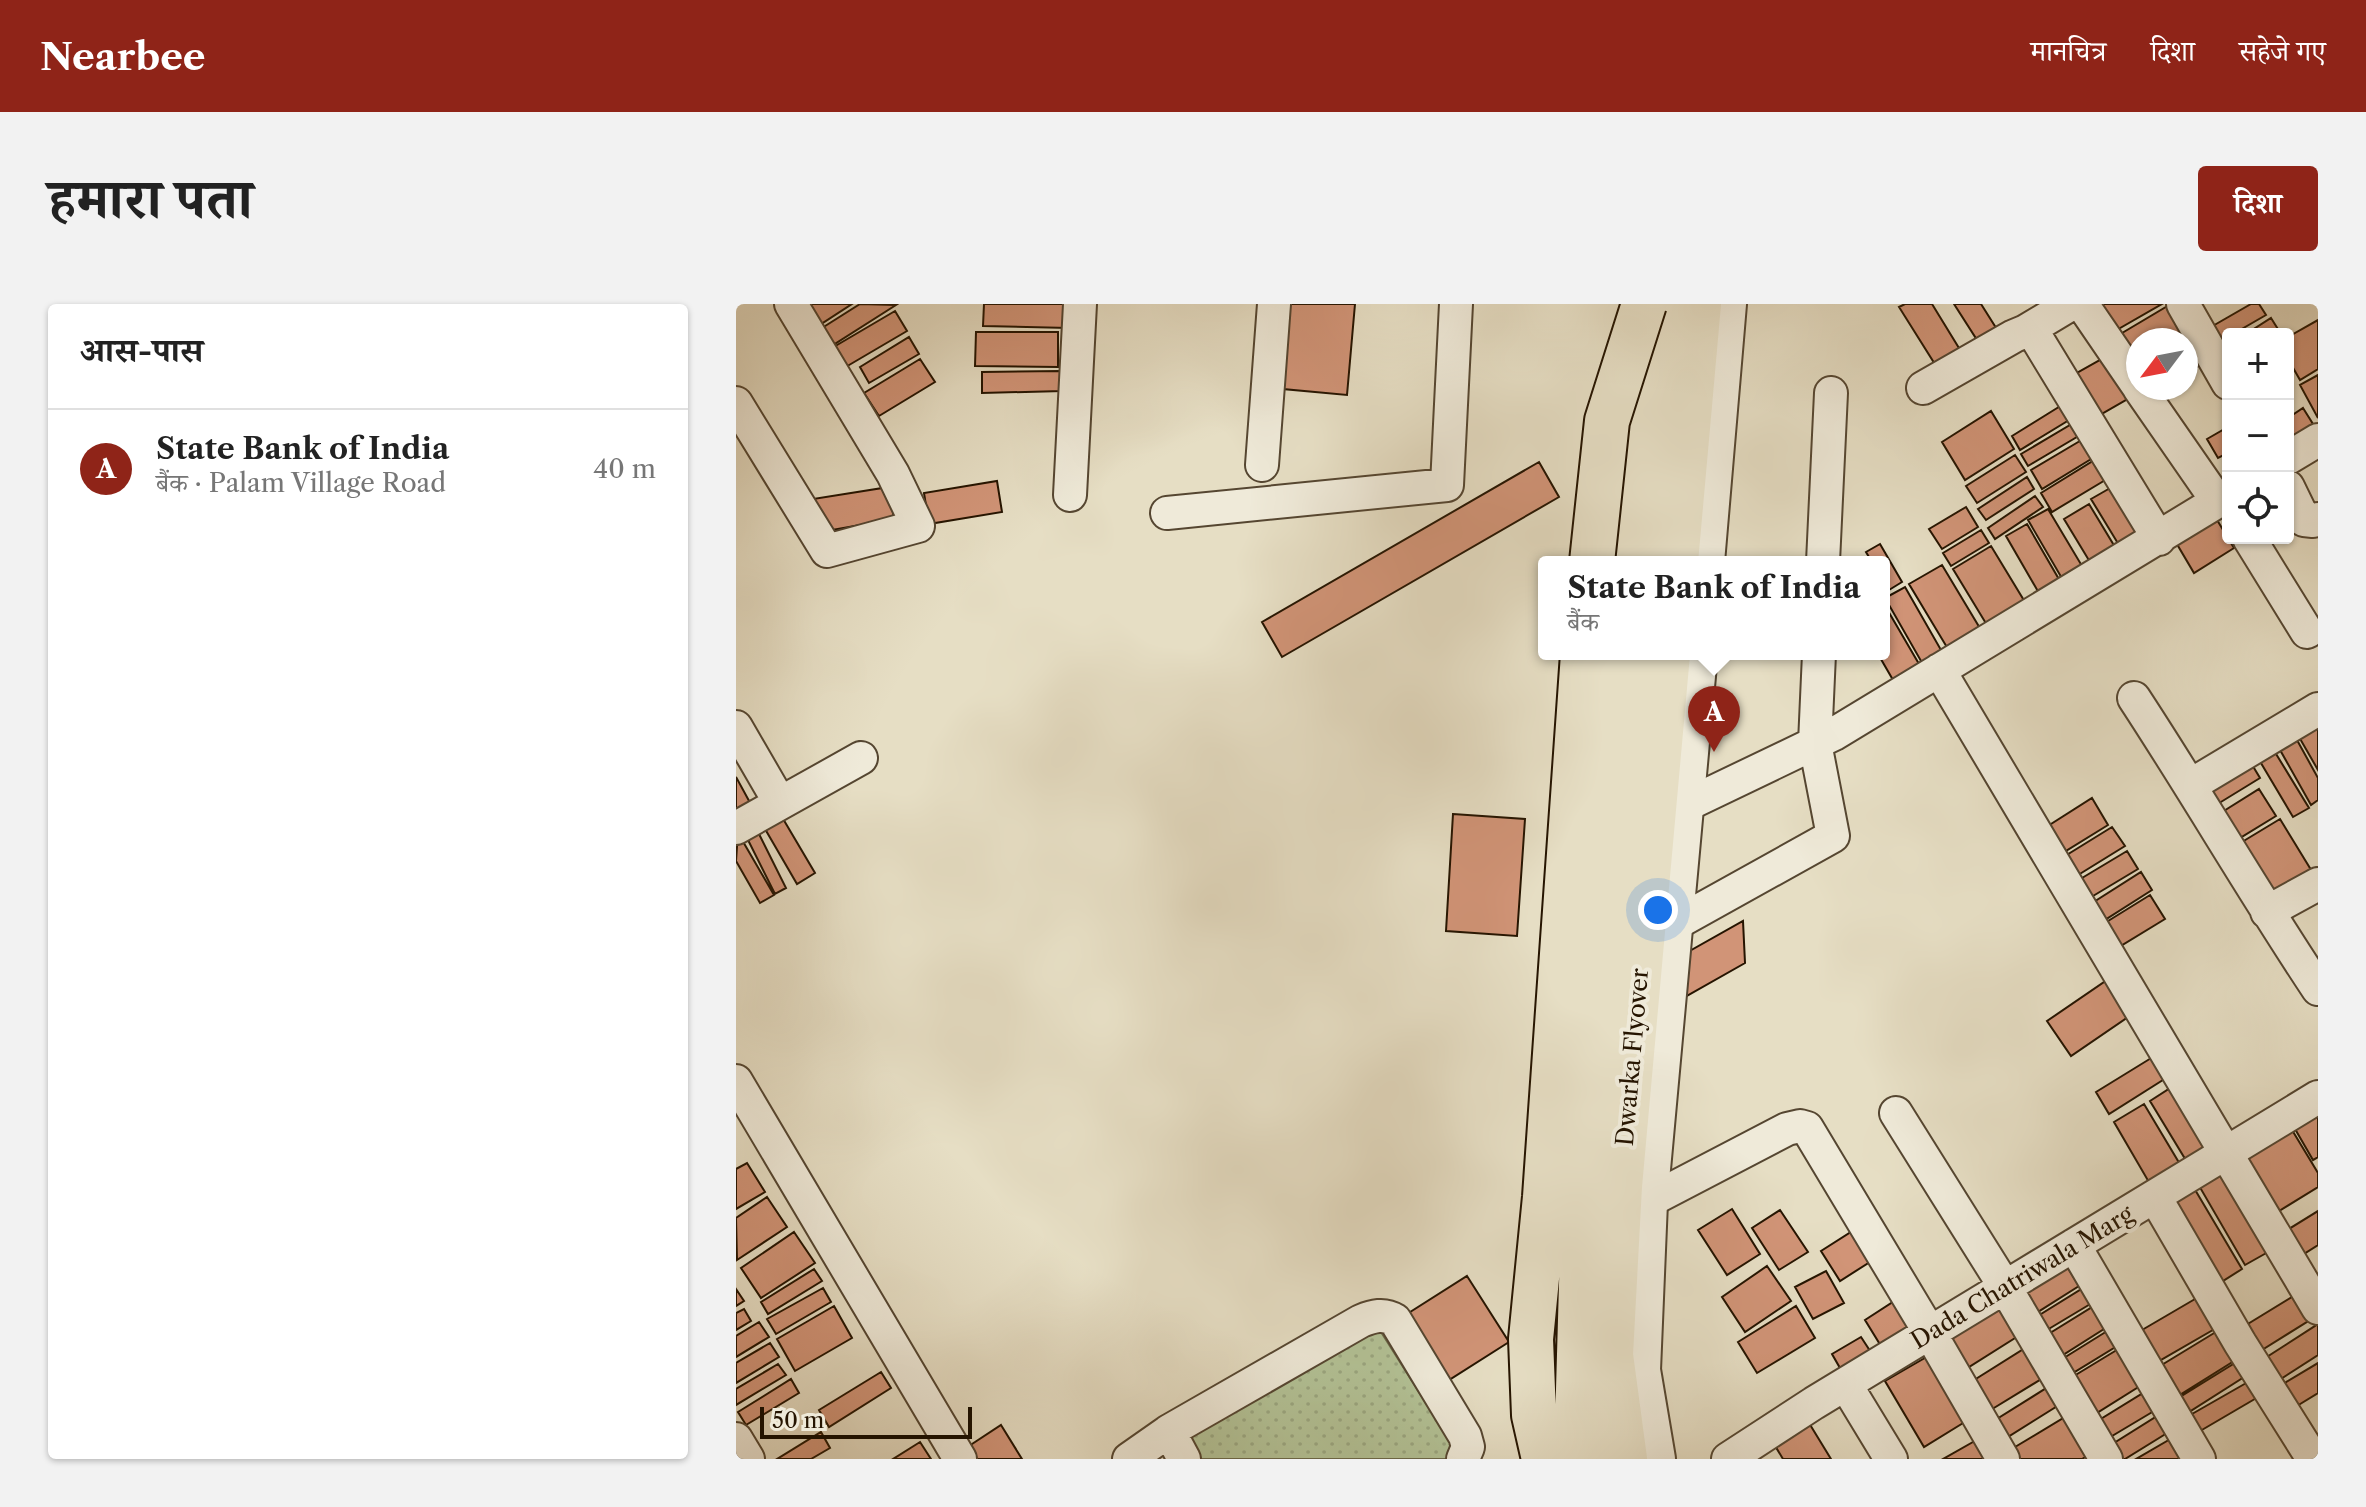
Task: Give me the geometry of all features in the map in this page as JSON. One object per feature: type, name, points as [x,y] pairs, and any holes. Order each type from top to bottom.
[{"type":"main road","points":[[1593,556],[1607,421],[1644,304]]},
{"type":"main road","points":[[1634,556],[1655,304]]},
{"type":"main road","points":[[1677,556],[1699,304]]},
{"type":"main road","name":"Dwarka Flyover","points":[[1583,1459],[1577,1425],[1584,1180],[1627,660]]},
{"type":"main road","name":"Dwarka Flyover","points":[[1625,1459],[1611,1355],[1620,1186],[1667,660]]},
{"type":"main road","points":[[1544,1459],[1534,1415],[1531,1339],[1545,1197],[1581,671]]},
{"type":"street","points":[[736,403],[827,551],[918,526],[893,474],[791,304]]},
{"type":"street","points":[[1070,495],[1080,304]]},
{"type":"street","points":[[1262,465],[1274,304]]},
{"type":"street","points":[[1167,513],[1447,485],[1456,304]]},
{"type":"street","points":[[1614,556],[1632,304]]},
{"type":"street","points":[[1705,556],[1726,304]]},
{"type":"street","points":[[1923,388],[2071,304]]},
{"type":"street","points":[[2082,304],[2126,368]]},
{"type":"street","points":[[2183,304],[2222,372]]},
{"type":"street","points":[[2026,331],[2038,337],[2159,539]]},
{"type":"street","points":[[1823,556],[1831,393]]},
{"type":"street","points":[[2149,400],[2222,497]]},
{"type":"street","points":[[2294,454],[2318,440]]},
{"type":"street","points":[[2294,499],[2304,520],[2318,519]]},
{"type":"street","points":[[1684,806],[1815,743],[2222,501]]},
{"type":"street","points":[[2253,544],[2307,632]]},
{"type":"street","points":[[1551,1459],[1544,1339],[1607,660]]},
{"type":"street","points":[[1655,1459],[1640,1370],[1647,1202],[1696,660]]},
{"type":"street","points":[[1673,925],[1833,836],[1815,743],[1819,660]]},
{"type":"street","points":[[1939,670],[2318,1308]]},
{"type":"street","points":[[2134,698],[2318,989]]},
{"type":"street","points":[[2191,785],[2318,709]]},
{"type":"street","points":[[736,727],[780,803]]},
{"type":"street","points":[[736,828],[861,758]]},
{"type":"street","points":[[2267,912],[2318,884]]},
{"type":"street","points":[[736,1081],[960,1459]]},
{"type":"street","name":"Dada Chatriwala Marg","points":[[1728,1459],[1769,1448],[1846,1385],[2318,1097]]},
{"type":"street","points":[[1896,1113],[2005,1287],[2106,1459]]},
{"type":"street","points":[[1647,1202],[1787,1129],[1807,1128],[2003,1459]]},
{"type":"street","points":[[2155,1197],[2240,1343],[2313,1459]]},
{"type":"street","points":[[2074,1245],[2199,1459]]},
{"type":"street","points":[[1129,1459],[1177,1445],[1361,1321],[1389,1316],[1395,1320],[1465,1436],[1468,1447],[1463,1459]]},
{"type":"street","points":[[1846,1385],[1891,1459]]},
{"type":"street","points":[[736,1439],[748,1459]]},
{"type":"green space","points":[[1376,1324],[1458,1454],[1450,1459],[1194,1459],[1182,1437]]},
{"type":"building","points":[[811,304],[852,304],[818,326],[806,307]]},
{"type":"building","points":[[860,304],[896,305],[833,345],[822,328]]},
{"type":"building","points":[[984,304],[1070,304],[1069,328],[983,326]]},
{"type":"building","points":[[1290,304],[1355,304],[1347,395],[1283,389]]},
{"type":"building","points":[[1905,304],[1932,304],[1962,353],[1938,369],[1899,307]]},
{"type":"building","points":[[1954,304],[1981,304],[1998,331],[1979,343]]},
{"type":"building","points":[[2089,304],[2162,304],[2108,335]]},
{"type":"building","points":[[2171,304],[2187,328],[2130,328]]},
{"type":"building","points":[[2251,304],[2259,304],[2266,315],[2243,328],[2222,328],[2222,341],[2213,346],[2204,331]]},
{"type":"building","points":[[895,311],[907,331],[844,368],[832,348]]},
{"type":"building","points":[[2271,318],[2277,328],[2255,328]]},
{"type":"building","points":[[2318,320],[2318,369],[2300,380],[2294,370],[2294,334]]},
{"type":"building","points":[[2126,331],[2126,352],[2117,336]]},
{"type":"building","points":[[976,332],[1058,332],[1058,367],[975,366]]},
{"type":"building","points":[[909,337],[919,354],[869,383],[860,367]]},
{"type":"building","points":[[2198,344],[2209,360],[2198,366]]},
{"type":"building","points":[[2109,355],[2126,387],[2126,400],[2091,420],[2068,378]]},
{"type":"building","points":[[920,359],[935,382],[879,416],[864,393]]},
{"type":"building","points":[[1062,371],[1062,391],[982,393],[982,372]]},
{"type":"building","points":[[2318,375],[2318,418],[2300,385]]},
{"type":"building","points":[[2070,400],[2079,414],[2020,450],[2012,436]]},
{"type":"building","points":[[2303,408],[2318,432],[2294,451],[2294,414]]},
{"type":"building","points":[[1991,411],[2014,449],[1965,480],[1942,442]]},
{"type":"building","points":[[2080,419],[2087,431],[2028,466],[2021,454]]},
{"type":"building","points":[[2222,430],[2222,456],[2218,458],[2207,439]]},
{"type":"building","points":[[2090,435],[2101,453],[2042,489],[2031,470]]},
{"type":"building","points":[[2015,455],[2026,472],[1977,503],[1966,486]]},
{"type":"building","points":[[2101,456],[2112,476],[2052,512],[2041,493]]},
{"type":"building","points":[[1539,462],[1559,497],[1282,657],[1262,622]]},
{"type":"building","points":[[2027,477],[2034,489],[1986,520],[1978,509]]},
{"type":"building","points":[[997,481],[1002,512],[929,524],[924,493]]},
{"type":"building","points":[[2119,483],[2152,539],[2125,555],[2091,499]]},
{"type":"building","points":[[889,487],[894,519],[821,532],[813,499]]},
{"type":"building","points":[[2035,496],[2043,507],[1995,539],[1988,528]]},
{"type":"building","points":[[2089,504],[2121,557],[2096,572],[2064,519]]},
{"type":"building","points":[[1966,507],[1978,527],[1942,549],[1929,529]]},
{"type":"building","points":[[2048,509],[2088,576],[2067,587],[2028,520]]},
{"type":"building","points":[[2211,510],[2222,528],[2222,544],[2232,544],[2234,548],[2194,573],[2171,534]]},
{"type":"building","points":[[2027,524],[2064,588],[2043,600],[2006,536]]},
{"type":"building","points":[[1981,530],[1989,543],[1951,566],[1943,553]]},
{"type":"building","points":[[1880,544],[1887,556],[1868,556],[1866,552]]},
{"type":"building","points":[[1991,546],[2031,612],[1993,635],[1953,569]]},
{"type":"building","points":[[1890,561],[1902,582],[1890,589]]},
{"type":"building","points":[[1942,565],[1987,640],[1954,659],[1909,584]]},
{"type":"building","points":[[1905,587],[1949,664],[1929,675],[1890,607],[1890,595]]},
{"type":"building","points":[[1890,614],[1926,676],[1900,692],[1881,660],[1890,660]]},
{"type":"building","points":[[2318,725],[2318,770],[2295,730]]},
{"type":"building","points":[[2292,731],[2318,778],[2318,800],[2311,805],[2275,741]]},
{"type":"building","points":[[2270,744],[2309,808],[2293,817],[2255,753]]},
{"type":"building","points":[[2248,758],[2260,778],[2216,805],[2203,784]]},
{"type":"building","points":[[736,777],[754,810],[736,812]]},
{"type":"building","points":[[2259,789],[2276,816],[2235,841],[2219,814]]},
{"type":"building","points":[[2092,798],[2108,825],[2056,857],[2040,831]]},
{"type":"building","points":[[779,812],[815,873],[797,884],[761,822]]},
{"type":"building","points":[[1453,814],[1525,819],[1517,936],[1446,931]]},
{"type":"building","points":[[2280,819],[2316,878],[2273,904],[2237,845]]},
{"type":"building","points":[[754,824],[786,888],[775,894],[743,830]]},
{"type":"building","points":[[2112,827],[2125,846],[2070,880],[2057,861]]},
{"type":"building","points":[[738,833],[774,895],[760,903],[736,861]]},
{"type":"building","points":[[2127,851],[2138,869],[2083,902],[2072,884]]},
{"type":"building","points":[[2141,872],[2152,890],[2100,923],[2089,905]]},
{"type":"building","points":[[2150,895],[2165,919],[2114,950],[2100,926]]},
{"type":"building","points":[[1743,921],[1745,963],[1683,998],[1679,957]]},
{"type":"building","points":[[2110,978],[2134,1013],[2071,1056],[2047,1021]]},
{"type":"building","points":[[2161,1052],[2174,1073],[2109,1114],[2096,1092]]},
{"type":"building","points":[[2175,1085],[2213,1146],[2187,1162],[2150,1101]]},
{"type":"building","points":[[2144,1104],[2181,1166],[2150,1184],[2114,1122]]},
{"type":"building","points":[[2318,1110],[2318,1157],[2313,1160],[2291,1122]]},
{"type":"building","points":[[2289,1125],[2318,1173],[2318,1187],[2271,1216],[2235,1158]]},
{"type":"building","points":[[747,1163],[765,1192],[736,1209],[736,1169]]},
{"type":"building","points":[[2230,1167],[2277,1247],[2245,1265],[2198,1184]]},
{"type":"building","points":[[2194,1188],[2242,1269],[2215,1286],[2167,1205]]},
{"type":"building","points":[[767,1197],[787,1227],[737,1260],[736,1218]]},
{"type":"building","points":[[1732,1209],[1760,1254],[1727,1275],[1698,1230]]},
{"type":"building","points":[[1780,1210],[1808,1252],[1779,1270],[1752,1228]]},
{"type":"building","points":[[2318,1211],[2318,1245],[2299,1257],[2284,1232]]},
{"type":"building","points":[[1862,1225],[1881,1255],[1840,1281],[1821,1251]]},
{"type":"building","points":[[794,1232],[815,1263],[761,1298],[741,1268]]},
{"type":"building","points":[[2065,1263],[2079,1286],[2030,1317],[2016,1295]]},
{"type":"building","points":[[1767,1266],[1791,1301],[1745,1332],[1722,1297]]},
{"type":"building","points":[[814,1269],[822,1281],[768,1314],[761,1302]]},
{"type":"building","points":[[1826,1271],[1844,1303],[1813,1319],[1795,1287]]},
{"type":"building","points":[[1467,1276],[1509,1342],[1449,1380],[1407,1314]]},
{"type":"building","points":[[2088,1285],[2097,1300],[2042,1333],[2033,1319]]},
{"type":"building","points":[[823,1288],[831,1302],[776,1334],[767,1319]]},
{"type":"building","points":[[736,1289],[744,1301],[736,1306]]},
{"type":"building","points":[[2305,1289],[2318,1315],[2254,1355],[2238,1330]]},
{"type":"building","points":[[2207,1292],[2225,1323],[2159,1361],[2142,1330]]},
{"type":"building","points":[[2000,1296],[2023,1333],[1961,1372],[1938,1336]]},
{"type":"building","points":[[1896,1300],[1912,1326],[1881,1346],[1865,1320]]},
{"type":"building","points":[[2102,1301],[2115,1322],[2055,1360],[2042,1338]]},
{"type":"building","points":[[834,1306],[852,1338],[795,1371],[777,1339]]},
{"type":"building","points":[[1796,1306],[1815,1338],[1757,1373],[1738,1342]]},
{"type":"building","points":[[744,1309],[751,1321],[736,1330],[736,1313]]},
{"type":"building","points":[[759,1322],[769,1337],[736,1357],[736,1336]]},
{"type":"building","points":[[2318,1324],[2318,1355],[2273,1384],[2259,1362]]},
{"type":"building","points":[[2224,1327],[2242,1356],[2178,1396],[2160,1366]]},
{"type":"building","points":[[2112,1328],[2122,1343],[2068,1376],[2059,1361]]},
{"type":"building","points":[[1861,1337],[1874,1357],[1844,1375],[1832,1354]]},
{"type":"building","points":[[770,1343],[779,1357],[736,1383],[736,1363]]},
{"type":"building","points":[[2030,1345],[2048,1375],[1989,1411],[1971,1382]]},
{"type":"building","points":[[2125,1345],[2148,1381],[2092,1416],[2069,1379]]},
{"type":"building","points":[[1930,1355],[1968,1420],[1924,1447],[1885,1381]]},
{"type":"building","points":[[2243,1358],[2252,1372],[2189,1412],[2180,1397]]},
{"type":"building","points":[[2318,1363],[2318,1393],[2292,1409],[2278,1387]]},
{"type":"building","points":[[778,1364],[786,1375],[736,1405],[736,1389]]},
{"type":"building","points":[[881,1372],[891,1388],[829,1427],[819,1410]]},
{"type":"building","points":[[2255,1378],[2265,1393],[2195,1434],[2185,1418]]},
{"type":"building","points":[[791,1379],[799,1393],[746,1425],[738,1412]]},
{"type":"building","points":[[2056,1382],[2067,1400],[2003,1440],[1992,1422]]},
{"type":"building","points":[[2148,1390],[2159,1408],[2102,1442],[2091,1425]]},
{"type":"building","points":[[2075,1411],[2097,1450],[2082,1459],[2015,1459],[2010,1450]]},
{"type":"building","points":[[2162,1413],[2172,1430],[2125,1459],[2113,1459],[2106,1448]]},
{"type":"building","points":[[1809,1423],[1831,1459],[1783,1459],[1774,1444]]},
{"type":"building","points":[[1001,1425],[1022,1459],[977,1459],[969,1446]]},
{"type":"building","points":[[821,1432],[830,1448],[811,1459],[777,1459]]},
{"type":"building","points":[[2179,1434],[2194,1459],[2136,1459]]},
{"type":"building","points":[[1980,1438],[1992,1459],[1943,1459]]},
{"type":"building","points":[[920,1442],[931,1459],[893,1459]]},
{"type":"place","name":"State Bank of India","points":[[1714,752]]}]
